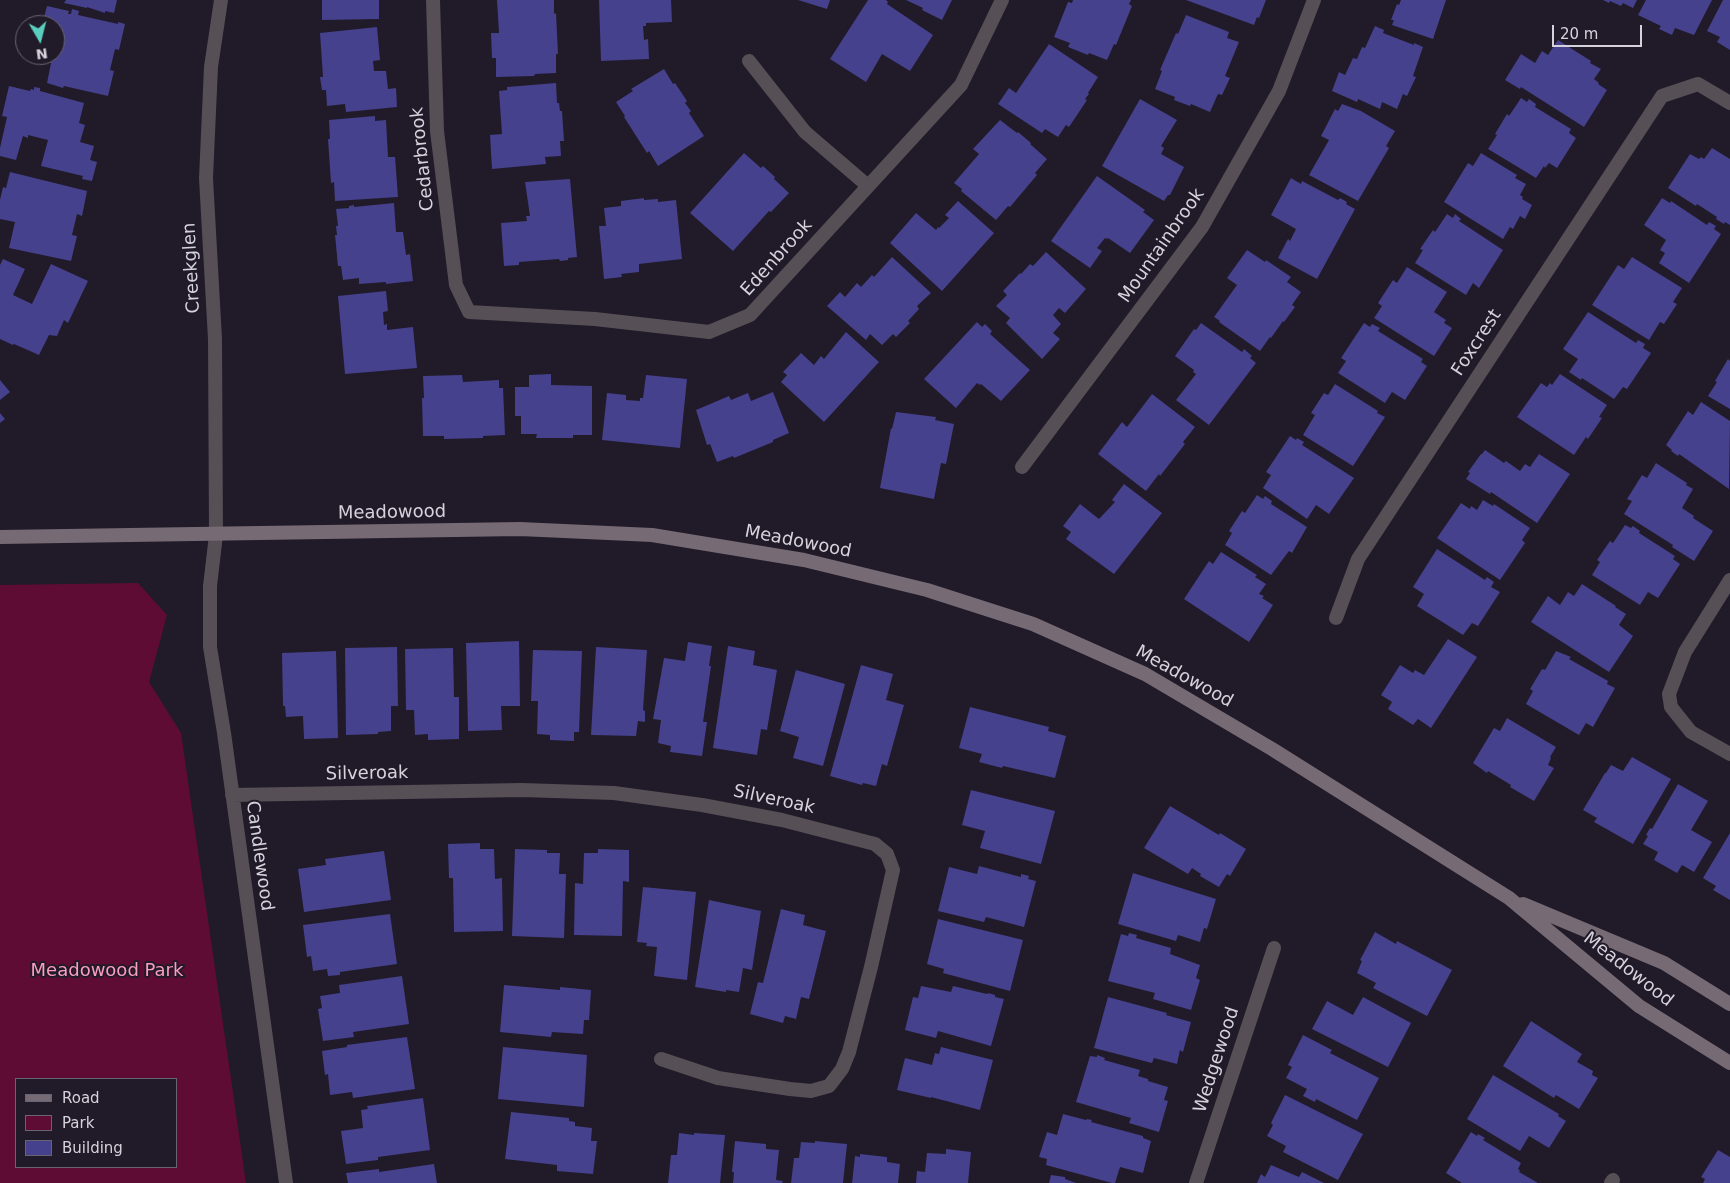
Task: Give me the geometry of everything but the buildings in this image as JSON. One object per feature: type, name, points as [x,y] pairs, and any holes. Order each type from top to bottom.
[{"type":"main road","name":"Meadowood","points":[[0,538],[520,529],[652,535],[804,560],[927,590],[1033,624],[1145,674],[1272,749],[1509,898],[1639,1006],[1730,1063]]},
{"type":"main road","name":"Meadowood","points":[[1509,898],[1664,963],[1730,1004]]},
{"type":"street","name":"Creekglen","points":[[216,535],[215,339],[206,178],[211,67],[221,0]]},
{"type":"street","name":"Cedarbrook","points":[[433,0],[437,131],[456,285],[469,312]]},
{"type":"street","name":"Edenbrook","points":[[469,312],[595,319],[709,332],[750,315],[961,85],[1002,0]]},
{"type":"street","name":"Mountainbrook","points":[[1022,468],[1202,227],[1279,91],[1314,0]]},
{"type":"street","points":[[749,61],[805,132],[868,186]]},
{"type":"street","name":"Foxcrest","points":[[1336,618],[1358,559],[1662,96],[1698,84],[1730,103]]},
{"type":"street","name":"Candlewood","points":[[216,535],[210,586],[210,647],[224,733],[286,1183]]},
{"type":"street","points":[[1730,580],[1685,652],[1669,694],[1671,707],[1691,732],[1730,754]]},
{"type":"street","name":"Silveroak","points":[[232,795],[522,790],[614,793],[702,805],[782,820],[876,844],[887,854],[893,870],[871,967],[849,1052],[842,1069],[829,1086],[811,1091],[736,1081],[718,1078],[661,1059]]},
{"type":"street","name":"Wedgewood","points":[[1196,1183],[1274,948]]},
{"type":"green space","name":"Meadowood Park","points":[[138,583],[167,615],[149,682],[181,733],[246,1183],[0,1183],[0,585]]}]
